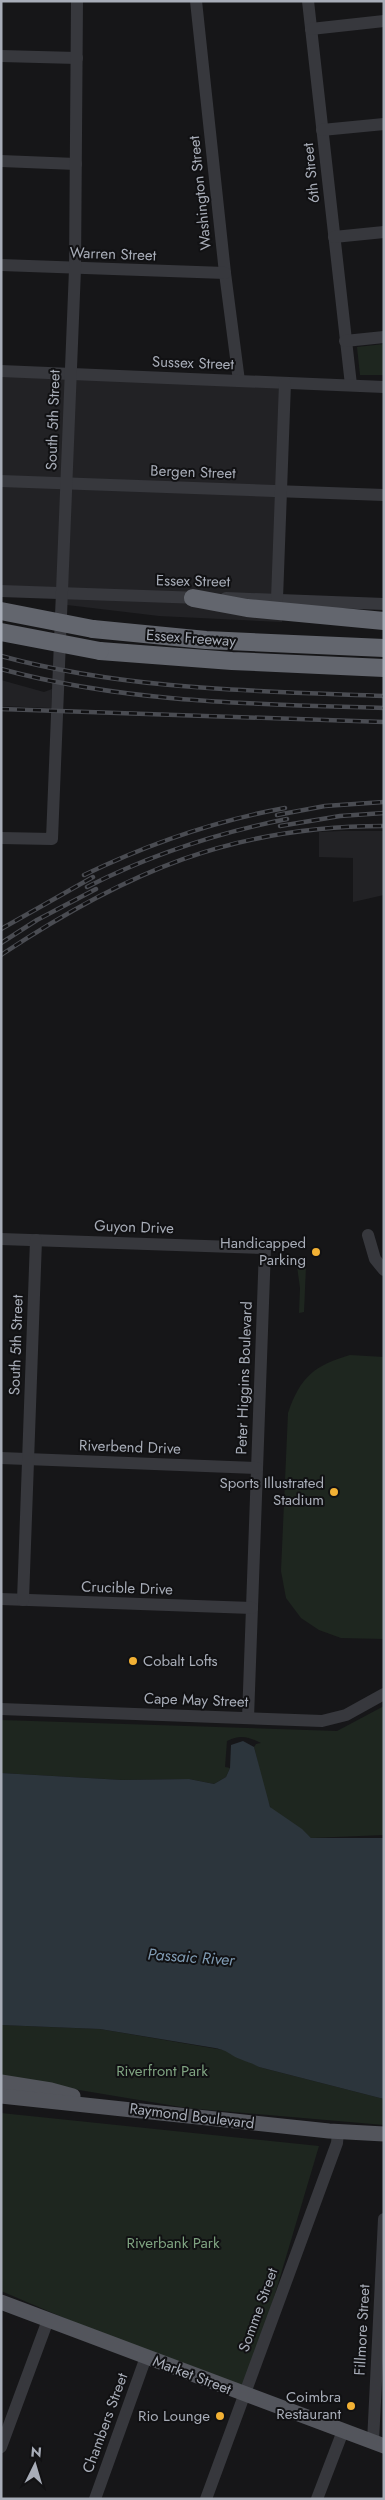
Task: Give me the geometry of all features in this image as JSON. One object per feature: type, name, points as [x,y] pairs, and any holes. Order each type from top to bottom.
[{"type":"highway","points":[[193,598],[247,608],[384,621]]},
{"type":"highway","name":"Essex Freeway","points":[[1,611],[92,630],[206,640],[384,648]]},
{"type":"highway","name":"Essex Freeway","points":[[1,632],[100,651],[232,661],[384,668]]},
{"type":"main road","points":[[1,2082],[51,2090],[103,2106]]},
{"type":"main road","name":"Raymond Boulevard","points":[[1,2096],[338,2132],[384,2134]]},
{"type":"main road","name":"Market Street","points":[[1,2302],[378,2444]]},
{"type":"street","name":"South 5th Street","points":[[1,838],[52,840],[75,269],[77,1]]},
{"type":"street","name":"Washington Street","points":[[196,1],[225,273],[239,381]]},
{"type":"street","name":"6th Street","points":[[308,1],[351,385]]},
{"type":"street","points":[[311,28],[384,21]]},
{"type":"street","points":[[1,56],[77,58]]},
{"type":"street","points":[[322,130],[384,124]]},
{"type":"street","points":[[1,161],[76,164]]},
{"type":"street","points":[[334,237],[384,232]]},
{"type":"street","name":"Warren Street","points":[[1,265],[225,273]]},
{"type":"street","points":[[345,341],[384,337]]},
{"type":"street","name":"Sussex Street","points":[[1,371],[384,387]]},
{"type":"street","points":[[277,599],[285,383]]},
{"type":"street","name":"Bergen Street","points":[[1,481],[384,495]]},
{"type":"street","name":"Essex Street","points":[[1,591],[384,604]]},
{"type":"street","points":[[368,1235],[376,1259],[384,1270]]},
{"type":"street","name":"Guyon Drive","points":[[1,1239],[265,1248]]},
{"type":"street","name":"South 5th Street","points":[[23,1600],[36,1240]]},
{"type":"street","name":"Peter Higgins Boulevard","points":[[248,1718],[265,1248]]},
{"type":"street","name":"Riverbend Drive","points":[[1,1458],[257,1468]]},
{"type":"street","name":"Crucible Drive","points":[[1,1599],[252,1608]]},
{"type":"street","name":"Cape May Street","points":[[1,1709],[248,1718],[335,1719],[384,1694]]},
{"type":"street","name":"Somme Street","points":[[206,2499],[337,2143],[338,2132]]},
{"type":"street","name":"Fillmore Street","points":[[378,2444],[384,2219]]},
{"type":"street","points":[[1,2447],[48,2320]]},
{"type":"street","name":"Chambers Street","points":[[95,2499],[146,2358]]},
{"type":"street","points":[[317,2499],[343,2431]]},
{"type":"shaded area","points":[[1,373],[69,376],[61,589],[1,586]]},
{"type":"shaded area","points":[[75,375],[288,384],[282,622],[159,616],[67,605]]},
{"type":"shaded area","points":[[1,680],[44,692],[52,689],[51,708],[1,706]]},
{"type":"shaded area","points":[[384,831],[384,895],[353,902],[353,858],[319,857],[319,832]]},
{"type":"green space","points":[[384,344],[384,375],[360,375],[357,347]]},
{"type":"green space","points":[[297,1266],[306,1266],[304,1312],[299,1313],[300,1288]]},
{"type":"green space","name":"Sports Illustrated Stadium","points":[[350,1355],[384,1357],[384,1639],[341,1638],[319,1630],[301,1618],[286,1598],[281,1571],[288,1413],[298,1390],[310,1374],[327,1363]]},
{"type":"green space","points":[[384,1706],[384,1835],[311,1838],[284,1820],[275,1813],[268,1803],[254,1747],[256,1744],[261,1743],[244,1737],[227,1741],[225,1767],[230,1768],[226,1777],[214,1784],[189,1779],[122,1780],[1,1773],[1,1720],[337,1731]]},
{"type":"green space","name":"Riverfront Park","points":[[1,2025],[100,2029],[229,2051],[259,2067],[384,2099],[384,2125],[187,2108],[1,2077]]},
{"type":"green space","name":"Riverbank Park","points":[[1,2113],[319,2146],[245,2395],[1,2291]]},
{"type":"water","name":"Passaic River","points":[[243,1741],[254,1747],[270,1807],[302,1829],[311,1838],[384,1838],[384,2099],[259,2067],[236,2058],[224,2050],[215,2048],[100,2029],[1,2025],[1,1773],[122,1780],[189,1779],[214,1784],[226,1777],[230,1768],[231,1745]]},
{"type":"railway","points":[[1,656],[95,676],[143,682],[239,690],[384,696]]},
{"type":"railway","points":[[1,669],[95,689],[191,700],[384,708]]},
{"type":"railway","points":[[1,709],[384,722]]},
{"type":"railway","points":[[277,815],[325,806],[384,802]]},
{"type":"railway","points":[[84,875],[132,853],[182,835],[259,813],[285,808]]},
{"type":"railway","points":[[280,826],[340,816],[384,813]]},
{"type":"railway","points":[[87,887],[111,875],[184,846],[235,831],[287,819]]},
{"type":"railway","points":[[1,955],[92,900],[182,859],[229,845],[278,834],[329,828],[384,826]]},
{"type":"railway","points":[[1,929],[93,877]]},
{"type":"railway","points":[[1,943],[37,920],[96,889]]},
{"type":"place","name":"Handicapped Parking","points":[[316,1252]]},
{"type":"place","name":"Sports Illustrated Stadium","points":[[334,1492]]},
{"type":"place","name":"Cobalt Lofts","points":[[133,1661]]},
{"type":"place","name":"Coimbra Restaurant","points":[[351,2406]]},
{"type":"place","name":"Rio Lounge","points":[[220,2416]]}]
